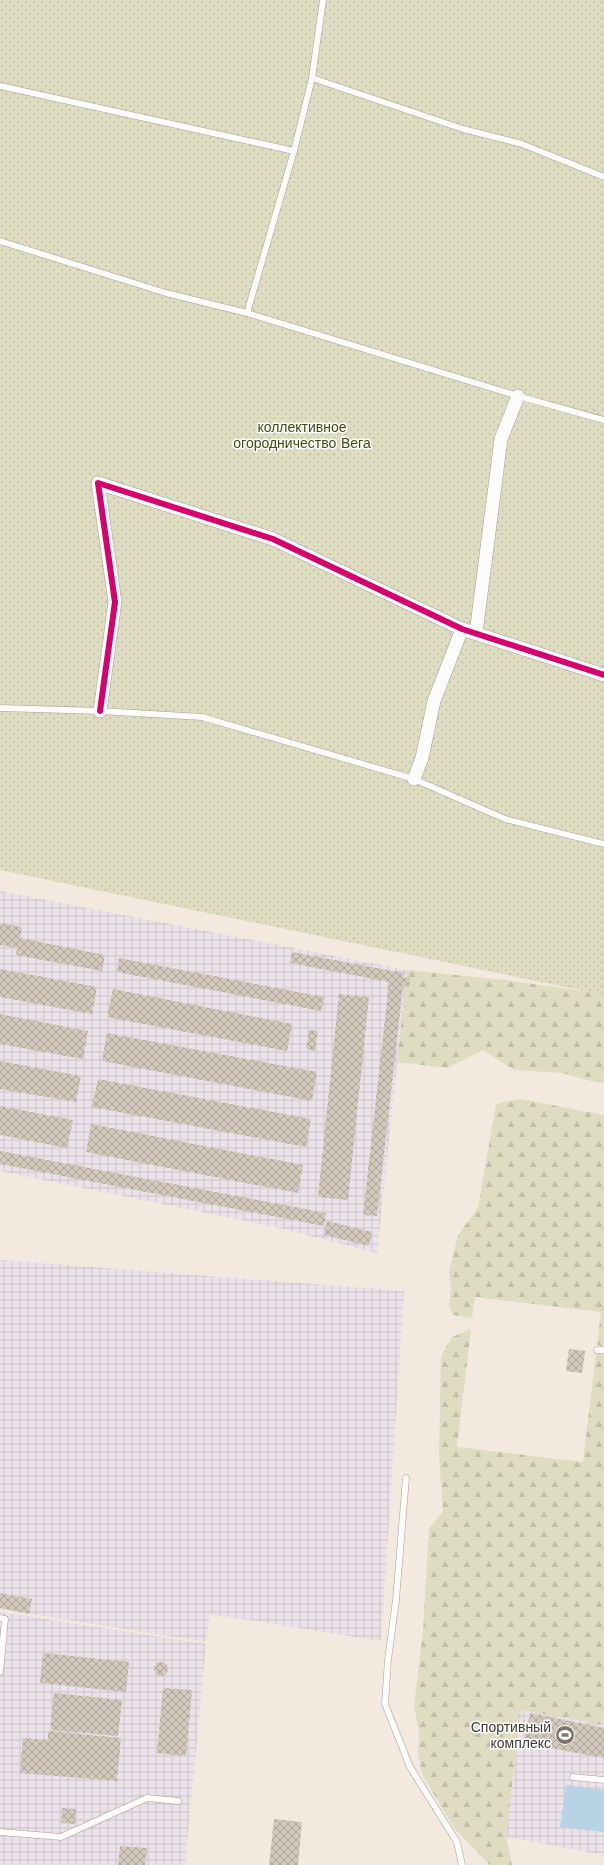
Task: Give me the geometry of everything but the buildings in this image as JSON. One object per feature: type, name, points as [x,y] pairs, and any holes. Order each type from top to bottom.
[{"type":"street","points":[[476,633],[501,439],[518,396]]},
{"type":"street","points":[[100,710],[115,602],[98,483],[273,539],[462,629],[604,675]]},
{"type":"street","points":[[414,779],[422,758],[434,701],[462,629]]},
{"type":"lane","points":[[247,314],[294,151],[312,78],[323,0]]},
{"type":"lane","points":[[312,78],[463,129],[522,144],[604,177]]},
{"type":"lane","points":[[0,86],[294,151]]},
{"type":"lane","points":[[0,241],[166,294],[247,314],[518,396],[604,420]]},
{"type":"lane","points":[[0,708],[100,710],[202,717],[414,779],[505,818],[604,844]]},
{"type":"lane","points":[[406,1478],[396,1600],[386,1679],[385,1704],[410,1767],[457,1842],[462,1865]]},
{"type":"lane","points":[[0,1618],[5,1619],[0,1672]]},
{"type":"lane","points":[[573,1777],[604,1780]]},
{"type":"lane","points":[[0,1832],[61,1837],[147,1798],[178,1801]]},
{"type":"shaded area","points":[[0,891],[407,970],[377,1253],[280,1228],[0,1171]]},
{"type":"shaded area","points":[[0,1260],[404,1291],[381,1641],[210,1614],[206,1642],[0,1609]]},
{"type":"shaded area","points":[[0,1612],[206,1644],[185,1865],[0,1865]]},
{"type":"shaded area","points":[[521,1710],[604,1725],[604,1855],[506,1837]]},
{"type":"green space","name":"коллективное огородничество Вега","points":[[0,0],[604,0],[604,995],[0,870]]},
{"type":"green space","points":[[407,970],[505,980],[604,994],[604,1083],[562,1073],[514,1070],[483,1050],[447,1068],[397,1062]]},
{"type":"green space","points":[[520,1099],[604,1115],[604,1346],[597,1345],[601,1312],[475,1297],[472,1318],[453,1315],[449,1305],[451,1289],[449,1272],[458,1235],[478,1208],[496,1104]]},
{"type":"green space","points":[[471,1329],[457,1447],[583,1462],[596,1353],[604,1354],[604,1725],[521,1710],[506,1837],[512,1865],[490,1865],[455,1829],[422,1774],[418,1754],[419,1732],[414,1706],[423,1631],[429,1529],[443,1511],[439,1455],[441,1356],[452,1337]]},
{"type":"water","points":[[566,1785],[604,1790],[604,1832],[560,1827]]},
{"type":"cycle path","points":[[100,711],[115,602],[98,483],[273,539],[462,629],[604,675]]},
{"type":"place","name":"Спортивный комплекс","points":[[565,1735]]}]
